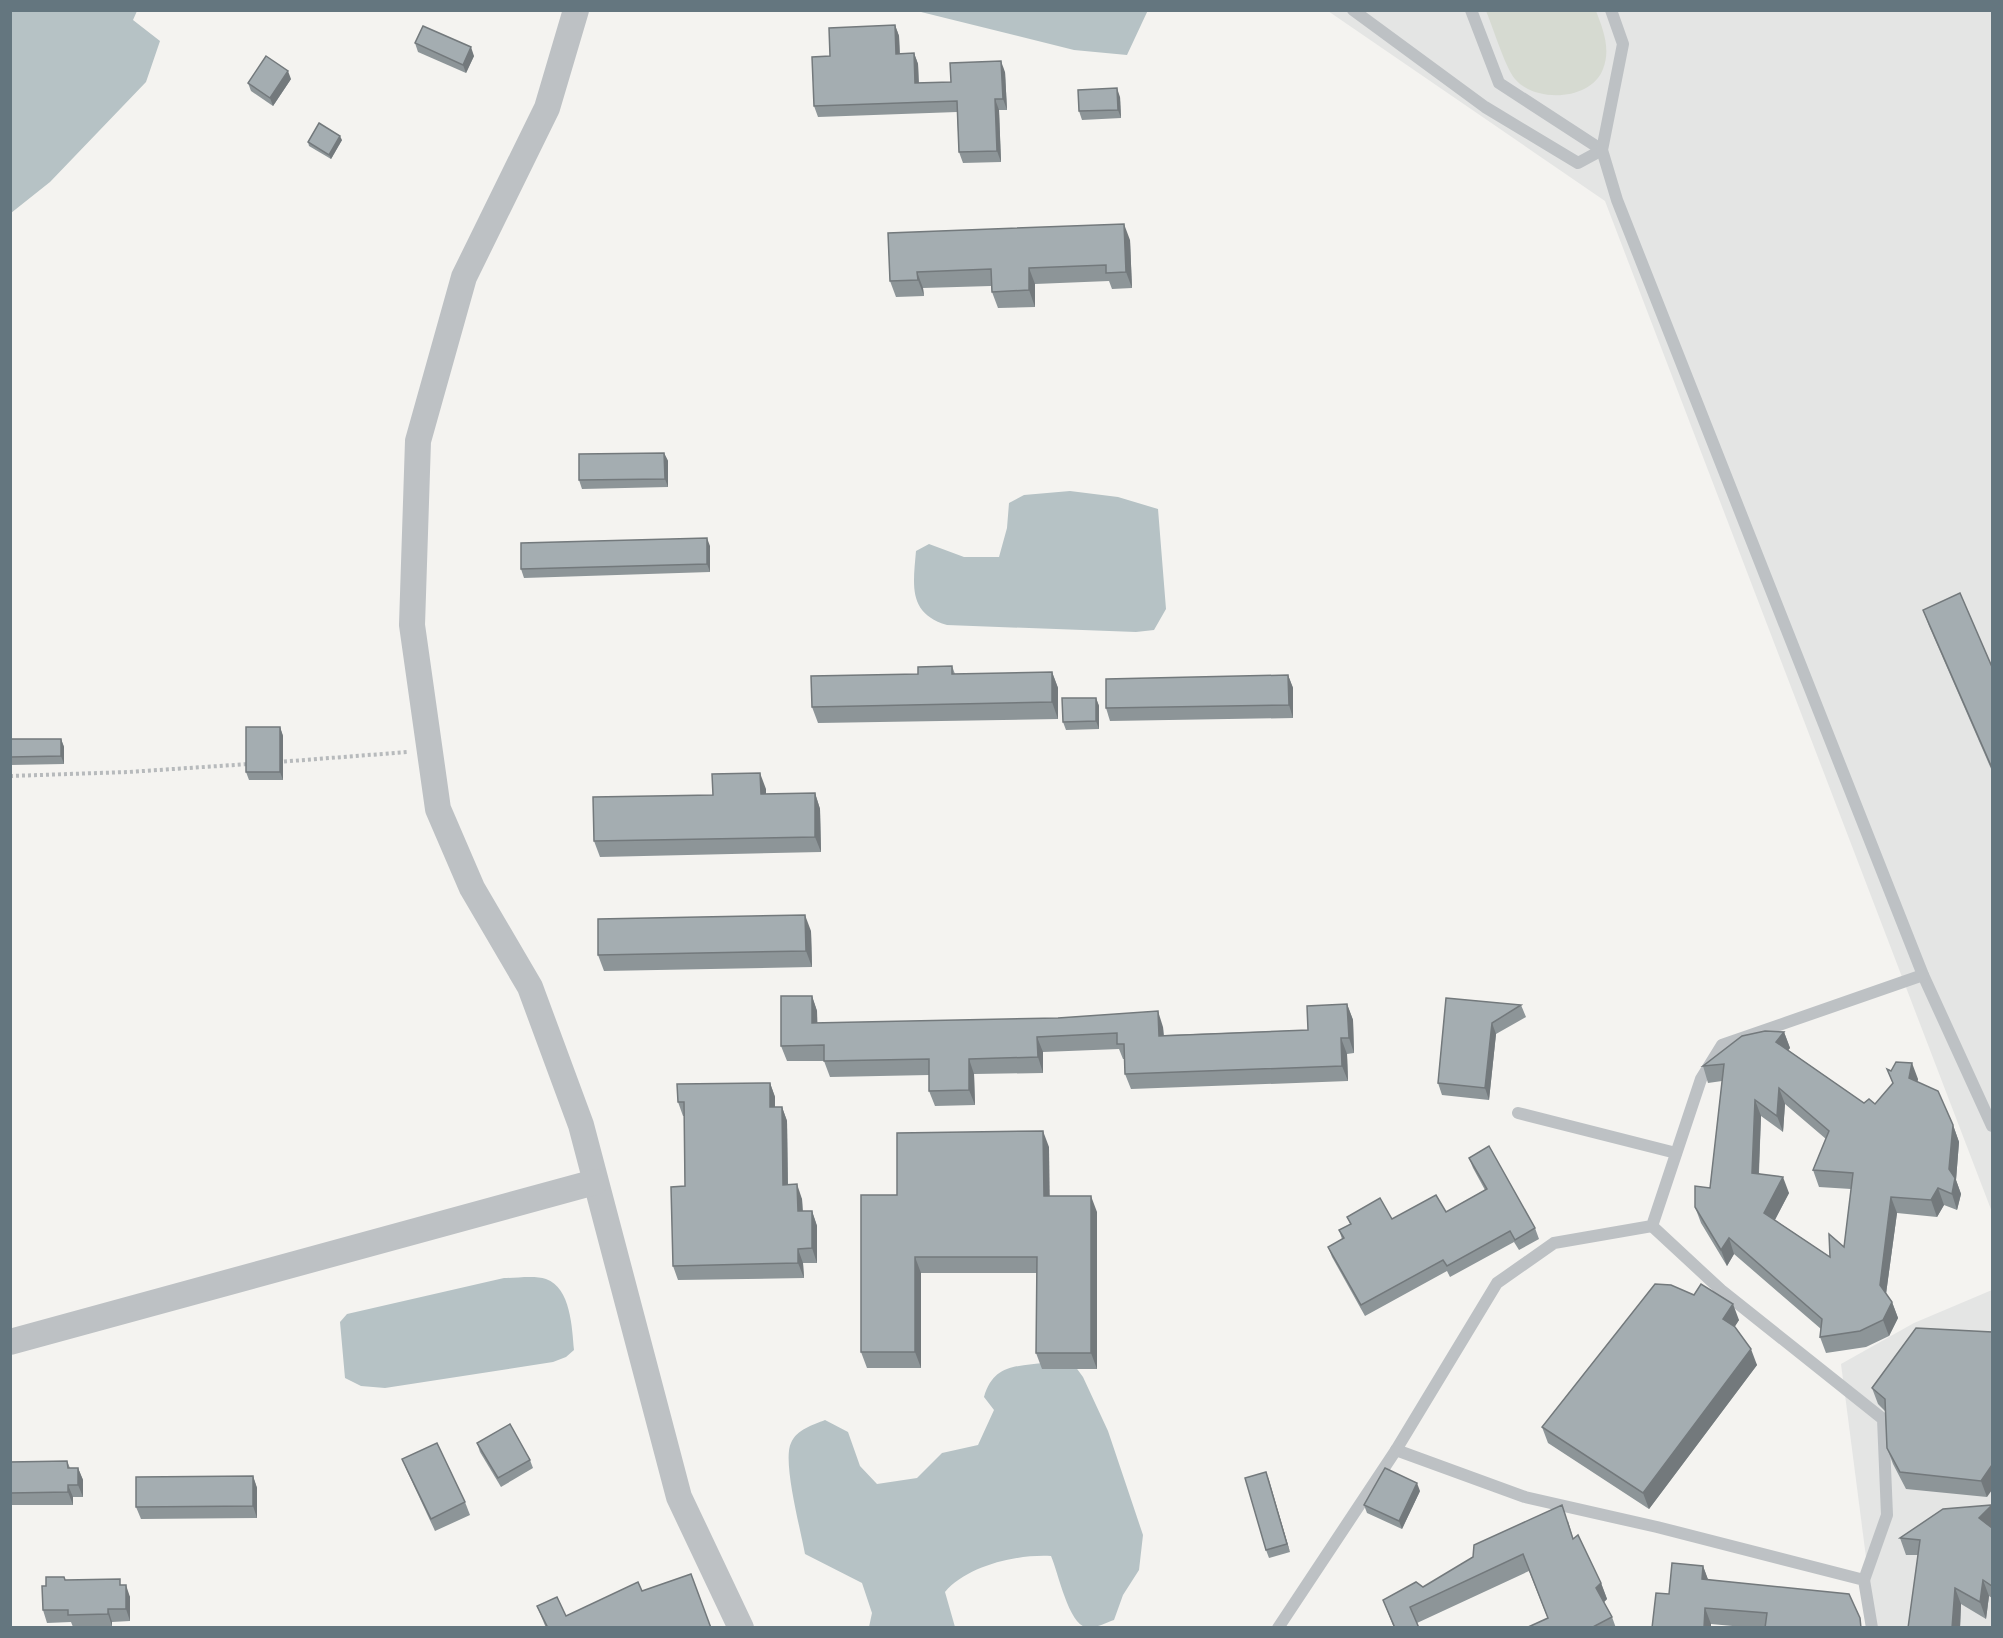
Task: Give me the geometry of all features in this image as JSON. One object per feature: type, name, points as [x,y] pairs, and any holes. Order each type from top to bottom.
[{"type":"street","points":[[576,10],[547,108],[464,277],[418,441],[412,626],[438,809],[472,888],[530,987],[580,1125],[679,1497],[741,1628]]},
{"type":"street","points":[[10,1342],[595,1182]]},
{"type":"lane","points":[[1353,10],[1485,107],[1578,163],[1602,150]]},
{"type":"lane","points":[[1471,10],[1499,83],[1602,150]]},
{"type":"lane","points":[[1611,10],[1623,44],[1602,150],[1617,200],[1923,975],[1992,1126]]},
{"type":"lane","points":[[1652,1226],[1701,1079],[1722,1045],[1923,975]]},
{"type":"lane","points":[[1518,1113],[1676,1153]]},
{"type":"lane","points":[[1278,1628],[1396,1450],[1497,1283],[1554,1243],[1652,1226]]},
{"type":"lane","points":[[1652,1226],[1721,1290],[1883,1419],[1887,1515],[1864,1580],[1872,1628]]},
{"type":"lane","points":[[1396,1450],[1525,1497],[1657,1527],[1864,1580]]},
{"type":"path","points":[[267,762],[430,751]]},
{"type":"path","points":[[10,777],[256,763]]},
{"type":"shaded area","points":[[11,10],[137,11],[133,20],[160,41],[146,82],[50,182],[11,213]]},
{"type":"shaded area","points":[[1148,10],[1127,55],[1074,50],[917,11]]},
{"type":"shaded area","points":[[1328,11],[1992,11],[1992,1212],[1605,201]]},
{"type":"shaded area","points":[[1486,11],[1596,11],[1606,47],[1605,62],[1597,80],[1575,93],[1562,95],[1548,95],[1524,87],[1515,79],[1507,66]]},
{"type":"shaded area","points":[[1070,491],[1118,497],[1158,509],[1166,609],[1154,630],[1136,632],[947,625],[934,620],[919,606],[914,587],[916,551],[929,544],[964,557],[999,557],[1007,528],[1009,503],[1024,495]]},
{"type":"shaded area","points":[[504,1278],[542,1278],[554,1284],[561,1291],[569,1310],[574,1350],[566,1357],[553,1362],[385,1388],[361,1386],[345,1378],[340,1322],[347,1314]]},
{"type":"shaded area","points":[[1992,1290],[1992,1627],[1875,1627],[1841,1364],[1914,1323]]},
{"type":"shaded area","points":[[1049,1362],[1072,1362],[1083,1377],[1108,1431],[1143,1535],[1139,1570],[1123,1595],[1114,1620],[1093,1627],[1080,1624],[1069,1608],[1051,1556],[1038,1556],[993,1564],[966,1575],[954,1583],[945,1592],[955,1627],[869,1627],[872,1613],[862,1583],[805,1554],[790,1480],[789,1452],[794,1438],[806,1428],[825,1420],[848,1432],[860,1466],[877,1484],[917,1478],[942,1453],[978,1445],[994,1410],[984,1397],[994,1377],[1009,1368]]},
{"type":"building","points":[[895,25],[896,54],[914,53],[915,83],[951,82],[950,63],[1001,61],[1003,99],[995,99],[997,151],[959,152],[957,101],[814,106],[812,57],[830,56],[829,28]]},
{"type":"building","points":[[423,26],[471,47],[463,65],[415,43]]},
{"type":"building","points":[[266,56],[288,71],[270,98],[248,83]]},
{"type":"building","points":[[1117,88],[1118,110],[1079,111],[1078,90]]},
{"type":"building","points":[[319,123],[340,136],[329,155],[308,142]]},
{"type":"building","points":[[1124,224],[1126,272],[1106,273],[1106,265],[1029,268],[1029,290],[992,292],[991,269],[917,272],[918,280],[890,281],[888,233]]},
{"type":"building","points":[[664,453],[665,479],[579,480],[579,454]]},
{"type":"building","points":[[707,538],[707,564],[521,569],[521,543]]},
{"type":"building","points":[[1960,593],[1992,667],[1992,768],[1923,610]]},
{"type":"building","points":[[952,666],[952,674],[1052,672],[1052,702],[812,707],[811,676],[918,674],[918,667]]},
{"type":"building","points":[[1288,675],[1289,705],[1106,708],[1106,679]]},
{"type":"building","points":[[1062,698],[1096,698],[1096,721],[1063,722]]},
{"type":"building","points":[[246,727],[280,727],[280,772],[246,772]]},
{"type":"building","points":[[10,739],[61,739],[61,756],[10,757]]},
{"type":"building","points":[[760,773],[761,794],[815,793],[815,837],[594,841],[593,797],[713,795],[712,774]]},
{"type":"building","points":[[805,915],[806,951],[598,955],[598,919]]},
{"type":"building","points":[[781,996],[812,996],[812,1023],[1058,1018],[1158,1011],[1159,1036],[1308,1030],[1307,1006],[1347,1004],[1349,1038],[1341,1038],[1342,1066],[1125,1074],[1124,1044],[1117,1044],[1117,1033],[1037,1037],[1038,1057],[969,1059],[969,1090],[929,1091],[929,1059],[824,1061],[824,1045],[781,1046]]},
{"type":"building","points":[[1446,998],[1521,1005],[1492,1023],[1485,1088],[1438,1083]]},
{"type":"building","points":[[1765,1031],[1784,1032],[1776,1042],[1864,1103],[1869,1099],[1875,1104],[1893,1083],[1887,1069],[1891,1071],[1896,1062],[1912,1063],[1909,1078],[1938,1091],[1953,1125],[1949,1169],[1955,1178],[1952,1194],[1938,1188],[1931,1200],[1891,1197],[1880,1285],[1892,1302],[1883,1320],[1860,1331],[1820,1337],[1822,1319],[1729,1238],[1721,1250],[1695,1207],[1695,1186],[1710,1188],[1724,1064],[1703,1066],[1742,1036]],"holes":[[[1779,1088],[1829,1131],[1813,1170],[1853,1173],[1844,1247],[1829,1234],[1830,1257],[1764,1213],[1783,1177],[1752,1173],[1755,1100],[1777,1116]]]},
{"type":"building","points":[[770,1083],[770,1107],[782,1107],[783,1185],[797,1184],[798,1211],[812,1211],[812,1248],[798,1249],[798,1263],[673,1266],[671,1187],[685,1186],[684,1102],[678,1102],[677,1084]]},
{"type":"building","points":[[1043,1131],[1044,1196],[1091,1196],[1091,1353],[1036,1353],[1037,1257],[915,1257],[915,1352],[861,1352],[861,1195],[897,1195],[897,1133]]},
{"type":"building","points":[[1489,1146],[1535,1228],[1515,1240],[1510,1231],[1447,1266],[1443,1260],[1361,1305],[1328,1247],[1344,1238],[1339,1230],[1351,1224],[1347,1217],[1380,1198],[1392,1219],[1436,1195],[1446,1212],[1487,1189],[1469,1158]]},
{"type":"building","points":[[1655,1284],[1671,1285],[1694,1295],[1701,1284],[1733,1304],[1723,1319],[1735,1327],[1751,1349],[1643,1493],[1542,1427]]},
{"type":"building","points":[[1916,1328],[1992,1332],[1992,1465],[1981,1481],[1900,1472],[1887,1448],[1885,1399],[1872,1388]]},
{"type":"building","points":[[510,1424],[530,1460],[498,1478],[477,1443]]},
{"type":"building","points":[[437,1443],[465,1502],[431,1519],[402,1459]]},
{"type":"building","points":[[67,1461],[68,1468],[78,1468],[78,1485],[68,1485],[68,1492],[10,1493],[10,1462]]},
{"type":"building","points":[[1385,1468],[1417,1483],[1399,1521],[1364,1505]]},
{"type":"building","points":[[1266,1472],[1287,1544],[1266,1550],[1245,1478]]},
{"type":"building","points":[[253,1476],[253,1506],[136,1507],[136,1477]]},
{"type":"building","points":[[1562,1505],[1573,1539],[1578,1535],[1601,1583],[1596,1588],[1612,1617],[1591,1628],[1526,1628],[1548,1618],[1523,1554],[1410,1607],[1419,1628],[1395,1628],[1383,1600],[1416,1582],[1423,1587],[1473,1557],[1474,1545]]},
{"type":"building","points":[[1992,1505],[1979,1518],[1992,1528],[1992,1586],[1983,1580],[1980,1602],[1955,1588],[1952,1628],[1908,1628],[1920,1540],[1900,1538],[1943,1509]]},
{"type":"building","points":[[1672,1563],[1703,1566],[1702,1579],[1849,1594],[1860,1618],[1861,1628],[1765,1628],[1767,1613],[1705,1608],[1704,1628],[1652,1628],[1656,1593],[1669,1594]]},
{"type":"building","points":[[691,1574],[711,1628],[548,1628],[537,1606],[557,1597],[566,1616],[638,1582],[642,1591]]},
{"type":"building","points":[[46,1577],[64,1577],[65,1580],[120,1579],[120,1585],[126,1585],[126,1609],[108,1609],[108,1614],[68,1615],[68,1610],[43,1610],[42,1586],[46,1586]]}]
